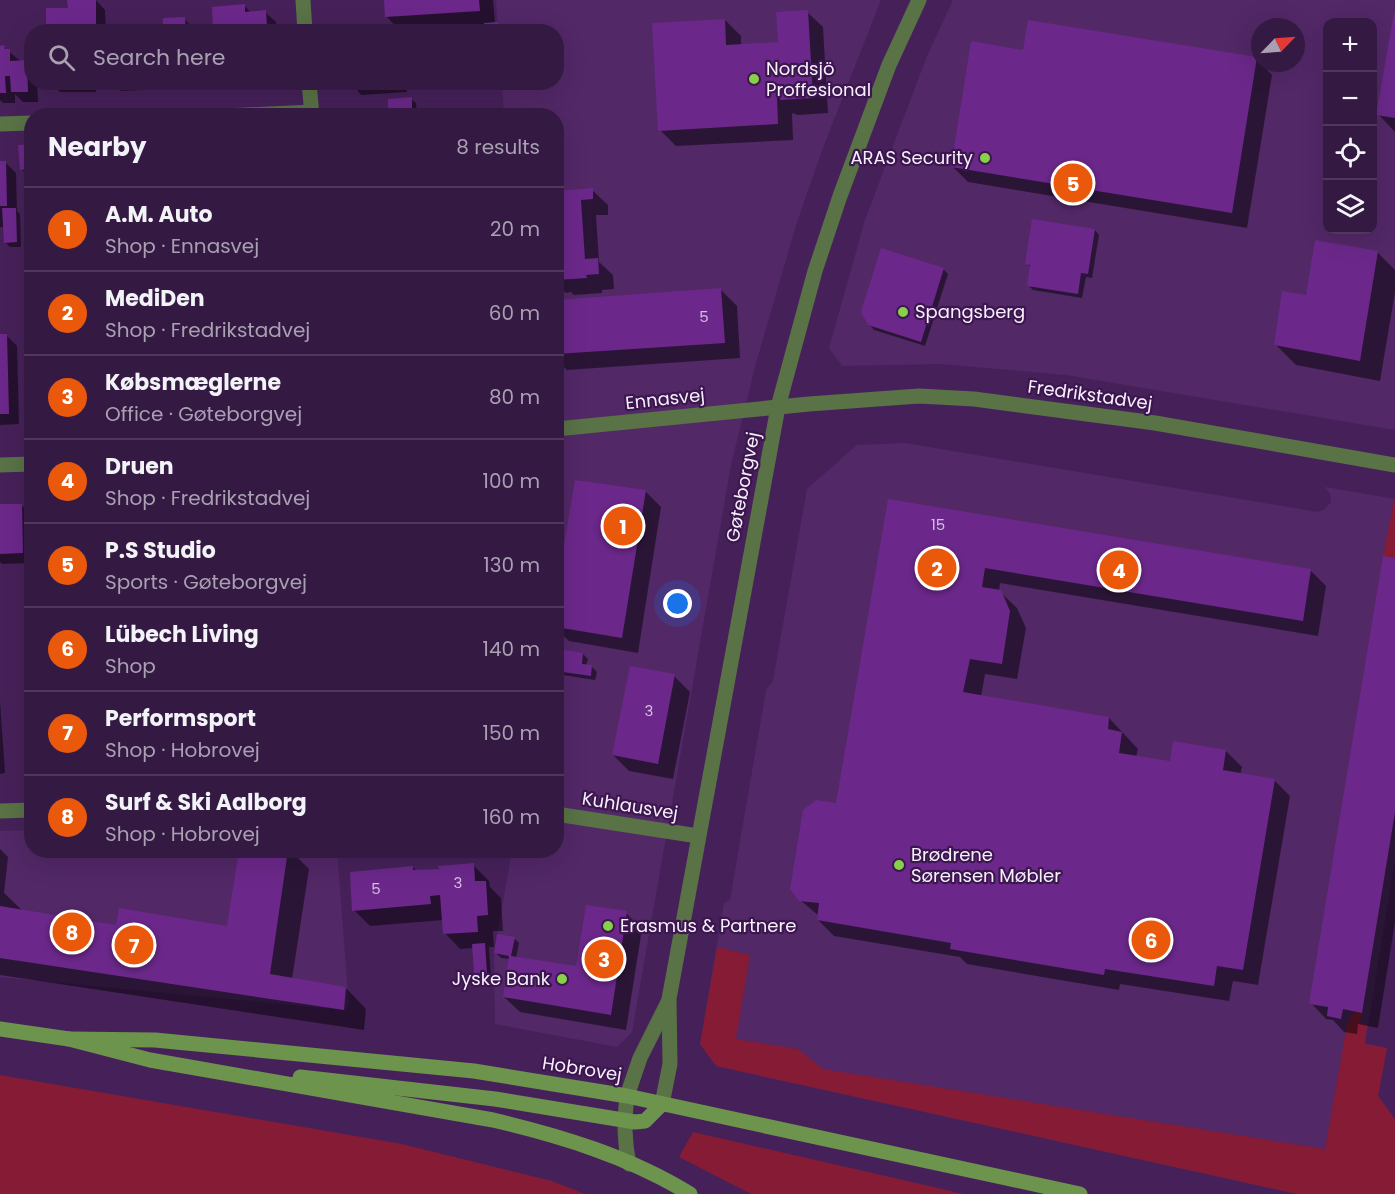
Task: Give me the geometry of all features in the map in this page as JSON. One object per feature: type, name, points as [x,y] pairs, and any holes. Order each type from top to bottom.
[{"type":"main road","name":"Hobrovej","points":[[0,1029],[69,1039],[150,1060],[493,1120],[547,1133],[629,1164],[690,1194]]},
{"type":"main road","name":"Hobrovej","points":[[69,1039],[155,1040],[474,1071],[627,1096],[1080,1194]]},
{"type":"main road","points":[[150,1060],[495,1099],[635,1122],[645,1120],[662,1104]]},
{"type":"street","points":[[303,0],[304,24]]},
{"type":"street","name":"Gøteborgvej","points":[[662,1104],[670,1064],[669,999],[778,407],[815,271],[840,196],[889,65],[919,0]]},
{"type":"street","points":[[310,90],[311,108]]},
{"type":"street","points":[[0,124],[24,123]]},
{"type":"street","name":"Fredrikstadvej","points":[[778,407],[919,396],[974,399],[1155,423],[1395,465]]},
{"type":"street","name":"Ennasvej","points":[[564,428],[778,407]]},
{"type":"street","points":[[0,465],[24,464]]},
{"type":"street","points":[[0,811],[24,810]]},
{"type":"street","name":"Kuhlausvej","points":[[564,815],[698,836]]},
{"type":"street","name":"Gøteborgvej","points":[[629,1164],[624,1120],[627,1096],[640,1058],[669,999]]},
{"type":"shaded area","points":[[496,0],[881,0],[824,145],[797,222],[756,363],[731,465],[632,1032],[617,1047],[495,1024],[494,953],[511,858],[564,858],[564,108],[504,108],[502,90],[564,90],[564,24],[498,24]]},
{"type":"shaded area","points":[[953,0],[1395,0],[1395,430],[1066,375],[941,364],[842,366],[829,348],[865,220],[927,56]]},
{"type":"shaded area","points":[[905,443],[1318,512],[1324,510],[1331,502],[1331,496],[1325,487],[1395,499],[1395,860],[1365,1043],[1387,1048],[1378,1096],[1395,1119],[1297,1194],[716,1066],[700,1044],[724,903],[730,900],[766,690],[773,681],[807,489],[857,445]]},
{"type":"shaded area","points":[[1395,499],[1395,558],[1383,556]]},
{"type":"shaded area","points":[[24,830],[24,858],[338,858],[349,1006],[344,1010],[0,977],[0,831]]},
{"type":"shaded area","points":[[717,947],[750,955],[736,1039],[798,1049],[823,1069],[1325,1149],[1347,1025],[1354,1011],[1362,1013],[1360,1023],[1367,1025],[1365,1044],[1387,1048],[1378,1096],[1395,1119],[1395,1194],[1297,1194],[716,1066],[700,1044]]},
{"type":"shaded area","points":[[0,1075],[402,1144],[552,1181],[585,1194],[0,1194]]},
{"type":"shaded area","points":[[693,1132],[964,1194],[751,1194],[679,1157]]},
{"type":"building","points":[[67,0],[96,0],[96,24],[46,24],[46,8],[68,8]]},
{"type":"building","points":[[384,0],[479,0],[480,11],[385,17]]},
{"type":"building","points":[[245,4],[245,12],[266,10],[267,24],[213,24],[212,7]]},
{"type":"building","points":[[808,10],[813,98],[780,100],[780,97],[777,97],[778,124],[658,131],[652,23],[725,19],[726,45],[778,42],[776,12]]},
{"type":"building","points":[[1395,13],[1395,118],[1377,115]]},
{"type":"building","points":[[185,17],[185,24],[163,24],[163,18]]},
{"type":"building","points":[[1028,20],[1251,56],[1251,72],[1255,72],[1232,213],[951,167],[971,41],[1023,50]]},
{"type":"building","points":[[4,45],[5,49],[10,49],[10,61],[24,60],[24,90],[28,92],[11,92],[10,76],[5,76],[6,93],[0,93],[0,46]]},
{"type":"building","points":[[412,97],[412,108],[388,108],[388,99]]},
{"type":"building","points":[[18,145],[24,145],[24,170],[20,170]]},
{"type":"building","points":[[0,161],[6,161],[7,206],[0,206]]},
{"type":"building","points":[[593,188],[593,199],[581,200],[585,259],[598,258],[599,274],[586,275],[587,278],[564,279],[564,190]]},
{"type":"building","points":[[2,208],[16,208],[17,242],[4,243]]},
{"type":"building","points":[[1032,219],[1095,229],[1088,274],[1081,273],[1078,294],[1027,286],[1030,265],[1025,264]]},
{"type":"building","points":[[1315,240],[1378,251],[1360,361],[1274,345],[1282,291],[1306,295]]},
{"type":"building","points":[[881,248],[944,268],[921,342],[868,325],[861,312]]},
{"type":"building","points":[[721,288],[725,343],[564,353],[564,299]]},
{"type":"building","points":[[0,334],[7,334],[9,414],[0,414]]},
{"type":"building","points":[[575,480],[646,490],[622,638],[564,628],[564,545]]},
{"type":"building","points":[[888,499],[1311,569],[1303,621],[985,568],[982,587],[1001,590],[1010,611],[1002,664],[970,659],[963,692],[1109,717],[1108,729],[1122,732],[1119,753],[1170,761],[1173,741],[1226,750],[1223,770],[1275,779],[1243,970],[1217,966],[1214,986],[1105,969],[1104,975],[950,949],[951,943],[817,920],[819,903],[799,901],[790,889],[803,810],[816,800],[836,803]]},
{"type":"building","points":[[0,504],[22,504],[23,553],[0,554]]},
{"type":"building","points":[[1383,556],[1395,558],[1395,812],[1362,1013],[1343,1009],[1341,1019],[1327,1016],[1328,1007],[1309,1004]]},
{"type":"building","points":[[564,650],[583,653],[582,664],[592,665],[591,676],[564,672]]},
{"type":"building","points":[[630,666],[675,674],[658,764],[612,755]]},
{"type":"building","points":[[238,858],[287,858],[270,974],[346,987],[344,1010],[0,958],[0,906],[116,925],[119,908],[227,926]]},
{"type":"building","points":[[474,863],[475,881],[486,881],[488,915],[477,916],[478,932],[443,934],[440,895],[430,896],[431,904],[352,911],[350,872],[413,866],[413,870],[439,869],[438,866]]},
{"type":"building","points":[[586,905],[627,911],[611,1015],[503,997],[509,956],[494,953],[497,934],[515,937],[511,956],[576,966]]},
{"type":"building","points":[[485,943],[487,973],[474,974],[472,944]]},
{"type":"place","name":"Nordsjö Proffesional","points":[[754,79]]},
{"type":"place","name":"ARAS Security","points":[[985,158]]},
{"type":"place","name":"P.S Studio","points":[[1073,183]]},
{"type":"place","name":"Spangsberg","points":[[903,312]]},
{"type":"place","name":"A.M. Auto","points":[[623,526]]},
{"type":"place","name":"MediDen","points":[[937,568]]},
{"type":"place","name":"Druen","points":[[1119,570]]},
{"type":"place","name":"Brødrene Sørensen Møbler","points":[[899,865]]},
{"type":"place","name":"Erasmus & Partnere","points":[[608,926]]},
{"type":"place","name":"Surf & Ski Aalborg","points":[[72,932]]},
{"type":"place","name":"Lübech Living","points":[[1151,940]]},
{"type":"place","name":"Performsport","points":[[134,945]]},
{"type":"place","name":"Købsmæglerne","points":[[604,959]]},
{"type":"place","name":"Jyske Bank","points":[[562,979]]}]
